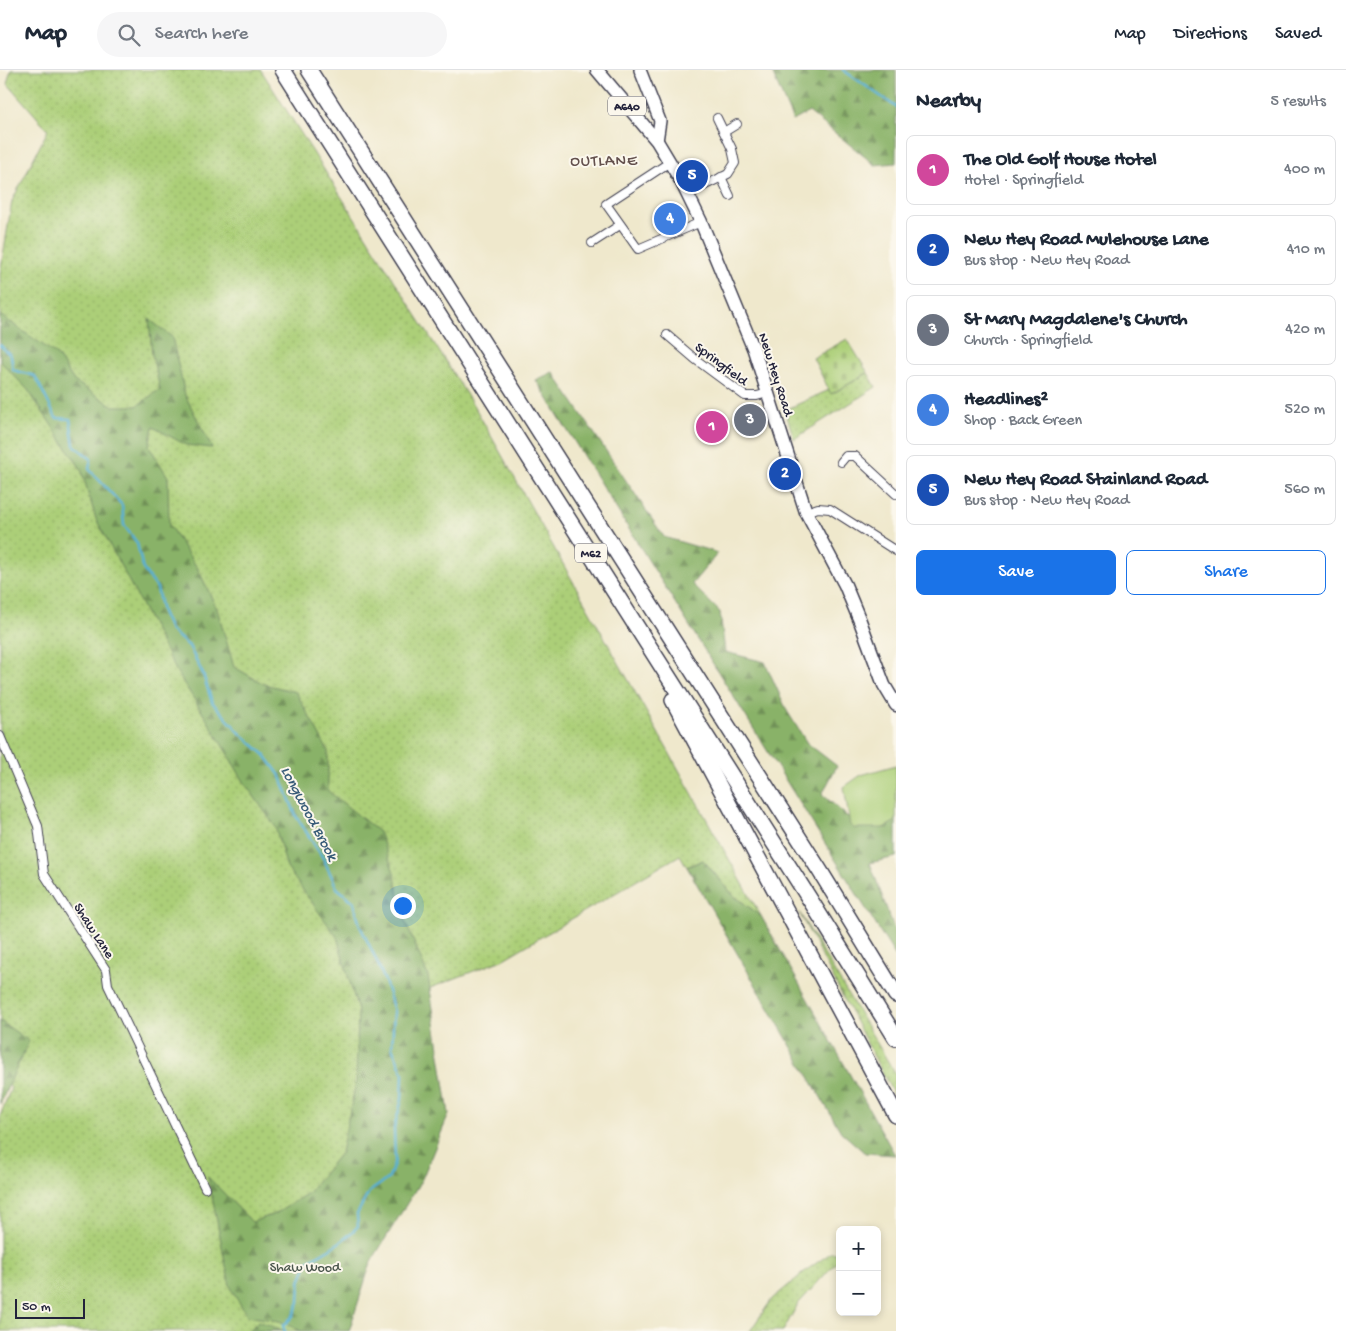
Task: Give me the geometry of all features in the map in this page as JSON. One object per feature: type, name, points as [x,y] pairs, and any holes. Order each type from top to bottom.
[{"type":"highway","name":"M62","points":[[283,70],[809,897],[896,1038]]},
{"type":"highway","name":"M62","points":[[310,70],[820,871],[895,994]]},
{"type":"highway","points":[[612,588],[896,1115]]},
{"type":"main road","name":"New Hey Road","points":[[598,70],[658,142],[701,222],[754,350],[806,512],[845,585],[884,685],[896,705]]},
{"type":"main road","points":[[640,70],[660,121],[658,142]]},
{"type":"street","points":[[687,194],[728,174],[736,163],[732,148],[717,118]]},
{"type":"street","points":[[724,132],[737,124]]},
{"type":"street","points":[[670,162],[606,204],[638,249],[701,222]]},
{"type":"street","points":[[721,177],[730,196]]},
{"type":"street","points":[[592,243],[620,225]]},
{"type":"street","name":"Springfield","points":[[667,335],[695,359],[745,396],[768,394]]},
{"type":"street","points":[[841,462],[846,456],[855,456],[896,494]]},
{"type":"street","points":[[806,512],[818,508],[830,509],[896,551]]},
{"type":"street","name":"Shaw Lane","points":[[0,736],[38,826],[44,874],[106,970],[108,985],[205,1188]]},
{"type":"green space","points":[[11,70],[261,70],[477,411],[761,916],[734,896],[703,860],[687,867],[680,855],[502,960],[415,994],[310,1331],[0,1331],[0,1116],[11,1088],[0,1068],[0,274],[12,201],[48,130],[7,83]]},
{"type":"green space","points":[[771,70],[896,70],[896,163],[875,165],[809,112],[793,121]]},
{"type":"green space","name":"Shaw Wood","points":[[0,315],[57,355],[74,381],[113,406],[137,406],[160,389],[152,355],[149,319],[172,337],[185,395],[212,448],[186,445],[153,427],[149,446],[168,477],[169,525],[198,569],[217,609],[234,667],[264,684],[296,692],[328,751],[328,791],[379,832],[394,872],[403,916],[428,976],[449,1114],[422,1179],[371,1262],[349,1331],[301,1331],[279,1321],[247,1316],[230,1286],[208,1177],[252,1222],[277,1213],[308,1193],[341,1152],[356,1083],[358,1011],[337,937],[287,868],[275,826],[246,785],[178,674],[96,519],[81,469],[28,390],[0,361]]},
{"type":"green space","points":[[847,339],[868,373],[831,394],[813,358]]},
{"type":"green space","points":[[553,372],[664,537],[718,553],[692,584],[720,612],[725,652],[765,662],[787,711],[807,743],[837,766],[822,794],[857,825],[896,818],[896,857],[870,863],[896,934],[896,957],[536,380]]},
{"type":"green space","points":[[868,373],[876,387],[794,439],[785,410],[829,390],[832,394]]},
{"type":"green space","points":[[896,765],[896,821],[883,828],[853,828],[850,825],[844,787],[861,775]]},
{"type":"green space","points":[[703,860],[734,896],[761,916],[895,1155],[865,1153],[841,1132],[687,867]]},
{"type":"green space","points":[[799,912],[896,1075],[896,1099]]},
{"type":"green space","points":[[0,1021],[29,1041],[0,1104]]},
{"type":"green space","points":[[832,1252],[836,1254],[836,1262],[798,1304],[783,1331],[750,1331],[772,1299]]},
{"type":"green space","points":[[258,1321],[285,1331],[249,1331]]},
{"type":"waterway","points":[[843,70],[896,107]]},
{"type":"waterway","name":"Longwood Brook","points":[[0,345],[11,356],[13,370],[35,376],[56,418],[70,419],[74,445],[91,459],[89,469],[122,505],[124,525],[137,543],[143,569],[157,588],[162,612],[170,630],[189,646],[203,674],[212,702],[240,733],[265,755],[281,777],[296,816],[323,858],[337,888],[354,902],[360,926],[385,981],[394,1011],[392,1047],[403,1073],[402,1099],[394,1128],[395,1160],[389,1178],[369,1192],[357,1214],[358,1226],[353,1232],[308,1261],[300,1282],[299,1302],[293,1316],[283,1326],[285,1331]]},
{"type":"place","name":"New Hey Road Stainland Road","points":[[692,176]]},
{"type":"place","name":"Headlines²","points":[[670,219]]},
{"type":"place","name":"St Mary Magdalene's Church","points":[[750,420]]},
{"type":"place","name":"The Old Golf House Hotel","points":[[712,427]]},
{"type":"place","name":"New Hey Road Mulehouse Lane","points":[[785,474]]},
{"type":"district","name":"OUTLANE","points":[[604,159]]}]
